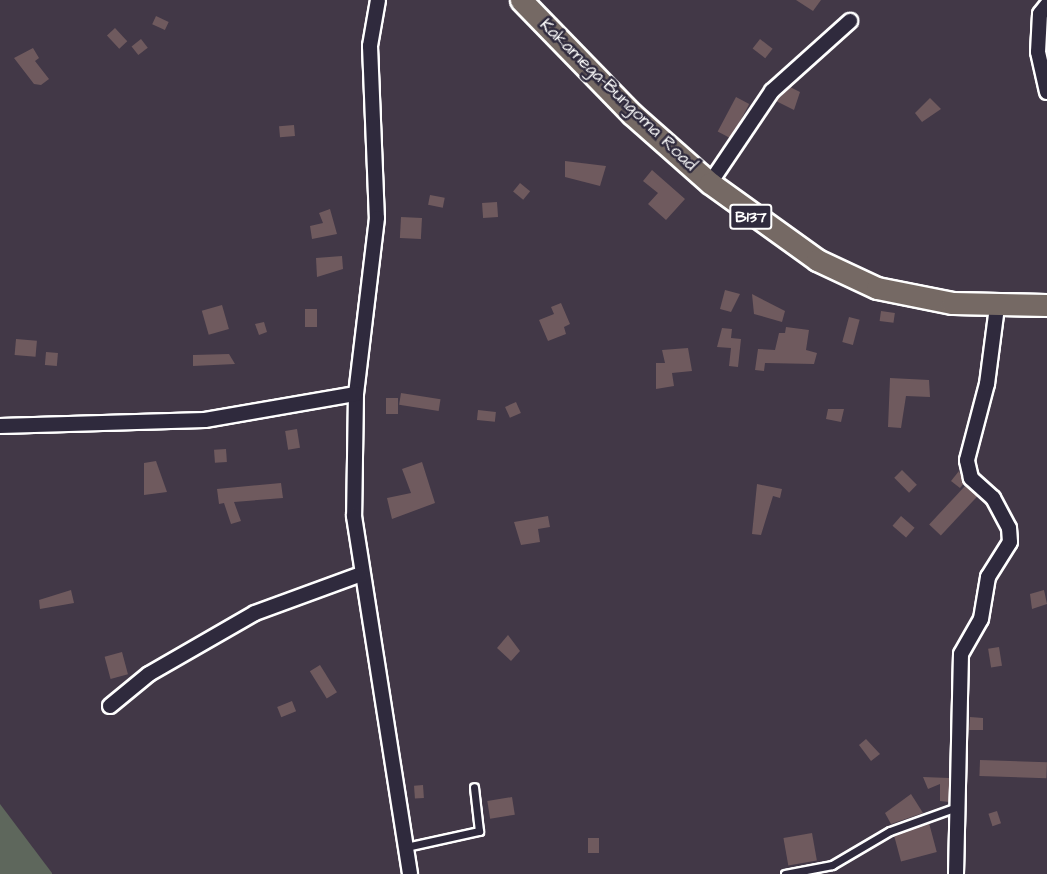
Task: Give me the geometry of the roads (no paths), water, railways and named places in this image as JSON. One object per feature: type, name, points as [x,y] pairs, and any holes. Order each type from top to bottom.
[{"type":"main road","name":"Kakamega-Bungoma Road","points":[[520,0],[632,114],[710,183],[764,226],[844,275],[877,288],[997,307],[1047,304]]},
{"type":"street","points":[[378,0],[370,46],[377,218],[356,394],[354,516],[359,575],[403,848],[410,874]]},
{"type":"street","points":[[1047,5],[1040,14],[1038,52],[1047,92]]},
{"type":"street","points":[[710,183],[772,91],[850,21]]},
{"type":"street","points":[[956,874],[962,654],[981,619],[988,576],[1010,542],[1004,518],[993,498],[971,478],[967,460],[987,384],[997,307]]},
{"type":"street","points":[[0,426],[206,420],[356,394]]},
{"type":"street","points":[[110,706],[149,674],[246,617],[326,583],[359,575]]},
{"type":"lane","points":[[403,848],[479,831],[474,787]]},
{"type":"lane","points":[[785,874],[832,865],[890,831],[957,807]]}]
